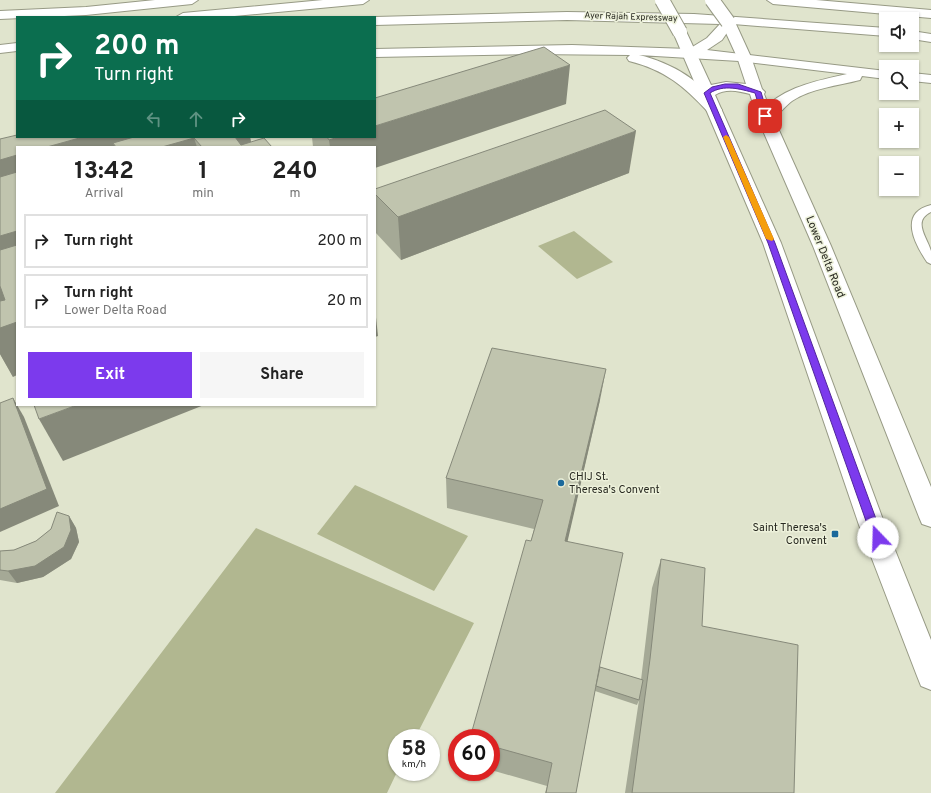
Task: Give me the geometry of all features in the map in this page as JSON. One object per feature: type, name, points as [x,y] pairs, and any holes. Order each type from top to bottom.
[{"type":"main road","points":[[0,15],[86,11],[192,0]]},
{"type":"main road","points":[[194,16],[362,0]]},
{"type":"main road","points":[[662,0],[690,53],[772,243],[872,525],[931,676]]},
{"type":"main road","name":"Lower Delta Road","points":[[712,0],[744,57],[758,92],[765,116],[822,246],[931,517]]},
{"type":"main road","points":[[773,0],[931,14]]},
{"type":"main road","name":"Ayer Rajah Expressway","points":[[376,21],[529,15],[628,16],[790,23],[879,31]]},
{"type":"main road","points":[[690,53],[717,39],[728,28]]},
{"type":"main road","points":[[919,36],[931,37]]},
{"type":"main road","points":[[0,49],[16,47]]},
{"type":"main road","points":[[588,49],[643,60],[664,68],[689,83],[714,110]]},
{"type":"main road","points":[[376,53],[588,49],[690,53],[744,57],[879,75]]},
{"type":"main road","points":[[765,116],[787,98],[810,88],[857,76],[879,76]]},
{"type":"main road","points":[[919,78],[931,79]]},
{"type":"main road","points":[[707,93],[714,88],[725,86],[738,86],[758,92]]},
{"type":"lane","points":[[931,208],[922,214],[916,222],[917,236],[931,260]]},
{"type":"green space","points":[[574,231],[613,262],[577,279],[538,246]]},
{"type":"green space","points":[[355,485],[468,536],[434,591],[317,534]]},
{"type":"green space","points":[[256,528],[474,623],[420,729],[388,729],[388,781],[393,781],[387,793],[55,793]]},
{"type":"building","points":[[544,47],[570,65],[376,126],[376,98]]},
{"type":"building","points":[[605,110],[636,131],[398,217],[376,195],[376,189]]},
{"type":"building","points":[[16,135],[16,138],[79,138],[51,146],[16,146],[16,155],[0,160],[0,139]]},
{"type":"building","points":[[130,138],[194,138],[166,146],[115,146],[113,143]]},
{"type":"building","points":[[194,138],[236,138],[241,145],[264,138],[271,146],[201,146]]},
{"type":"building","points":[[16,172],[16,231],[0,236],[0,177]]},
{"type":"building","points":[[16,245],[16,322],[0,328],[0,301],[5,300],[0,286],[0,250]]},
{"type":"building","points":[[492,348],[606,369],[565,541],[623,553],[600,664],[576,793],[546,793],[552,763],[500,749],[500,729],[473,729],[526,540],[531,541],[543,500],[446,478]]},
{"type":"building","points":[[13,398],[47,489],[0,509],[0,403]]},
{"type":"building","points":[[34,406],[74,406],[39,419]]},
{"type":"building","points":[[57,512],[69,516],[71,530],[64,547],[35,566],[8,571],[0,570],[0,551],[14,550],[36,541],[51,529]]},
{"type":"building","points":[[661,559],[705,568],[702,626],[798,645],[794,793],[632,793],[650,659]]},
{"type":"building","points":[[600,667],[643,680],[639,700],[596,686]]},
{"type":"slow traffic","points":[[726,137],[770,239]]},
{"type":"place","name":"CHIJ St. Theresa's Convent","points":[[561,483]]},
{"type":"place","name":"Saint Theresa's Convent","points":[[835,534]]},
{"type":"route","points":[[765,116],[758,92],[738,86],[725,86],[714,88],[707,93],[772,243],[815,368],[878,538]]}]
